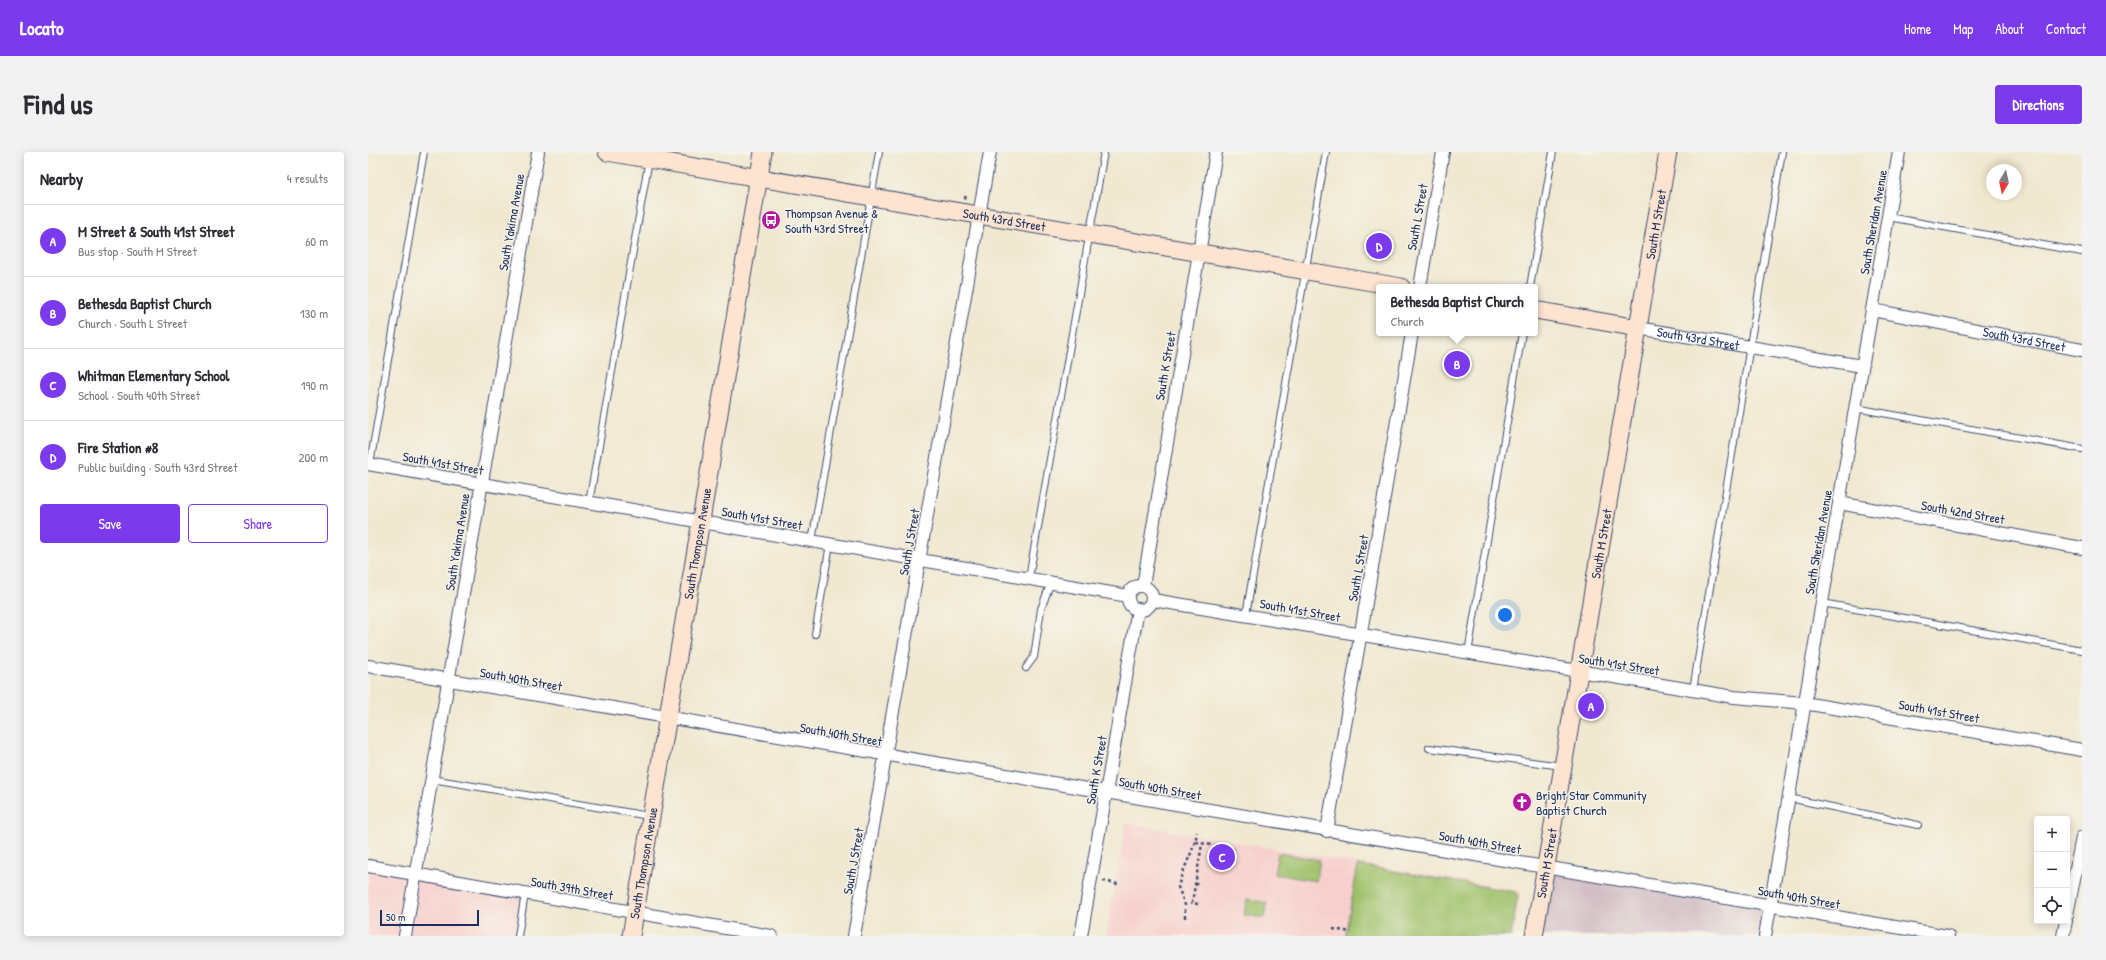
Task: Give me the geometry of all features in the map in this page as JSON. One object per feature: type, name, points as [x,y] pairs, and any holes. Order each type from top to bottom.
[{"type":"street","name":"South Yakima Avenue","points":[[405,936],[538,152]]},
{"type":"street","name":"South 43rd Street","points":[[607,152],[649,155],[759,177],[1383,284]]},
{"type":"street","name":"South Thompson Avenue","points":[[631,936],[667,718],[702,522],[763,152]]},
{"type":"street","name":"South J Street","points":[[854,936],[990,152]]},
{"type":"street","name":"South K Street","points":[[1143,586],[1216,152]]},
{"type":"street","name":"South L Street","points":[[1421,284],[1443,152]]},
{"type":"street","name":"South M Street","points":[[1534,936],[1547,868],[1668,152]]},
{"type":"street","name":"South Sheridan Avenue","points":[[1765,936],[1804,702],[1900,152]]},
{"type":"street","name":"South 43rd Street","points":[[1872,310],[2082,350]]},
{"type":"street","name":"South 43rd Street","points":[[1538,311],[1862,366]]},
{"type":"street","name":"South L Street","points":[[1327,830],[1411,336]]},
{"type":"street","name":"South 41st Street","points":[[369,464],[1128,596]]},
{"type":"street","name":"South 42nd Street","points":[[1839,503],[2082,548]]},
{"type":"street","points":[[1143,586],[1149,589],[1152,600],[1149,607],[1138,609],[1129,603],[1128,596],[1132,589],[1143,586]]},
{"type":"street","name":"South 41st Street","points":[[1152,600],[1693,690],[1751,699],[1804,702],[2082,750]]},
{"type":"street","name":"South K Street","points":[[1081,936],[1138,609]]},
{"type":"street","name":"South 40th Street","points":[[368,666],[448,681],[1948,936]]},
{"type":"street","points":[[2070,899],[2082,837]]},
{"type":"street","name":"South 39th Street","points":[[368,866],[635,913],[744,934],[771,936]]},
{"type":"street","points":[[2063,936],[2065,924]]},
{"type":"lane","points":[[369,464],[424,152]]},
{"type":"lane","points":[[812,541],[879,152]]},
{"type":"lane","points":[[1029,578],[1104,152]]},
{"type":"lane","points":[[1246,615],[1326,152]]},
{"type":"lane","points":[[1531,284],[1553,152]]},
{"type":"lane","points":[[1693,690],[1782,152]]},
{"type":"lane","points":[[590,502],[649,155]]},
{"type":"lane","points":[[1888,217],[2082,252]]},
{"type":"lane","points":[[1468,653],[1521,336]]},
{"type":"lane","points":[[1855,408],[2082,449]]},
{"type":"lane","points":[[815,634],[830,544]]},
{"type":"lane","points":[[1026,668],[1034,657],[1041,609],[1051,582]]},
{"type":"lane","points":[[1822,603],[2082,650]]},
{"type":"lane","points":[[1429,748],[1564,767]]},
{"type":"lane","points":[[432,780],[651,817]]},
{"type":"lane","points":[[1789,798],[1918,825]]},
{"type":"lane","points":[[518,936],[525,894]]},
{"type":"path","points":[[1185,918],[1185,905],[1178,886],[1196,842],[1197,832]]},
{"type":"path","points":[[1196,842],[1237,850]]},
{"type":"path","points":[[1198,904],[1192,903],[1202,844]]},
{"type":"path","points":[[1195,884],[1202,885]]},
{"type":"path","points":[[1333,929],[1350,932]]},
{"type":"shaded area","points":[[1126,823],[1521,891],[1513,936],[1106,936]]},
{"type":"shaded area","points":[[368,867],[525,894],[518,936],[368,936]]},
{"type":"shaded area","points":[[1547,868],[1771,906],[1765,936],[1534,936]]},
{"type":"green space","points":[[1278,853],[1320,860],[1316,881],[1274,874]]},
{"type":"green space","points":[[1358,865],[1515,892],[1518,895],[1511,936],[1345,936]]},
{"type":"green space","points":[[1247,899],[1267,903],[1264,918],[1244,915]]},
{"type":"place","name":"Thompson Avenue & South 43rd Street","points":[[771,220]]},
{"type":"place","name":"Fire Station #8","points":[[1379,246]]},
{"type":"place","name":"Bethesda Baptist Church","points":[[1457,364]]},
{"type":"place","name":"M Street & South 41st Street","points":[[1591,706]]},
{"type":"place","name":"Bright Star Community Baptist Church","points":[[1522,802]]},
{"type":"place","name":"Whitman Elementary School","points":[[1222,857]]}]
